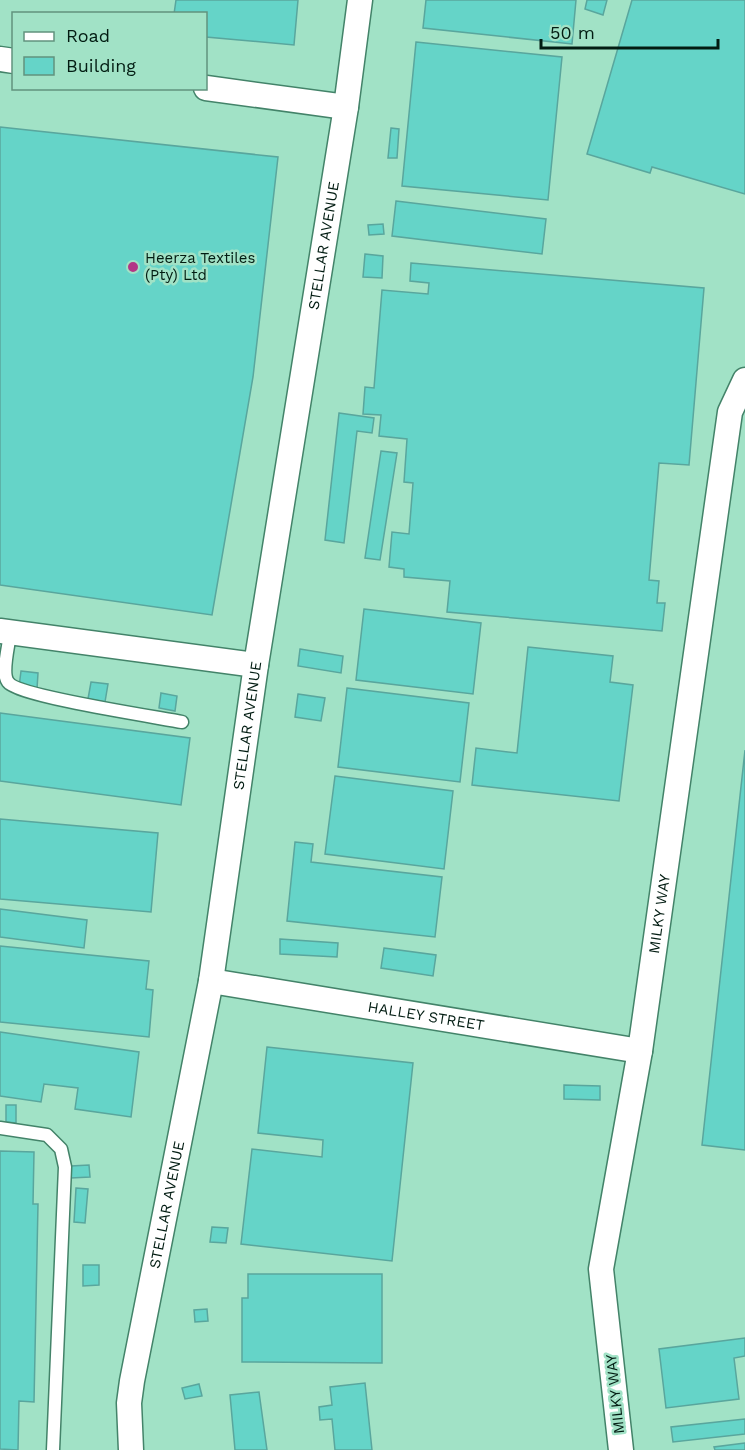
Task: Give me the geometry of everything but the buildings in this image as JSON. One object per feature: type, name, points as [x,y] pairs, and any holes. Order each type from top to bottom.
[{"type":"street","name":"STELLAR AVENUE","points":[[131,1450],[129,1403],[134,1369],[211,981],[256,665],[346,108],[360,0]]},
{"type":"street","points":[[207,88],[346,108]]},
{"type":"street","name":"MILKY WAY","points":[[621,1450],[601,1269],[640,1051],[730,412],[745,380]]},
{"type":"street","points":[[5,632],[256,665]]},
{"type":"street","name":"HALLEY STREET","points":[[211,981],[640,1051]]},
{"type":"lane","points":[[5,632],[5,670],[6,680],[10,686],[42,697],[182,722]]},
{"type":"lane","points":[[0,1128],[47,1134],[61,1149],[65,1167],[53,1450]]},
{"type":"place","name":"Heerza Textiles (Pty) Ltd","points":[[133,267]]}]
